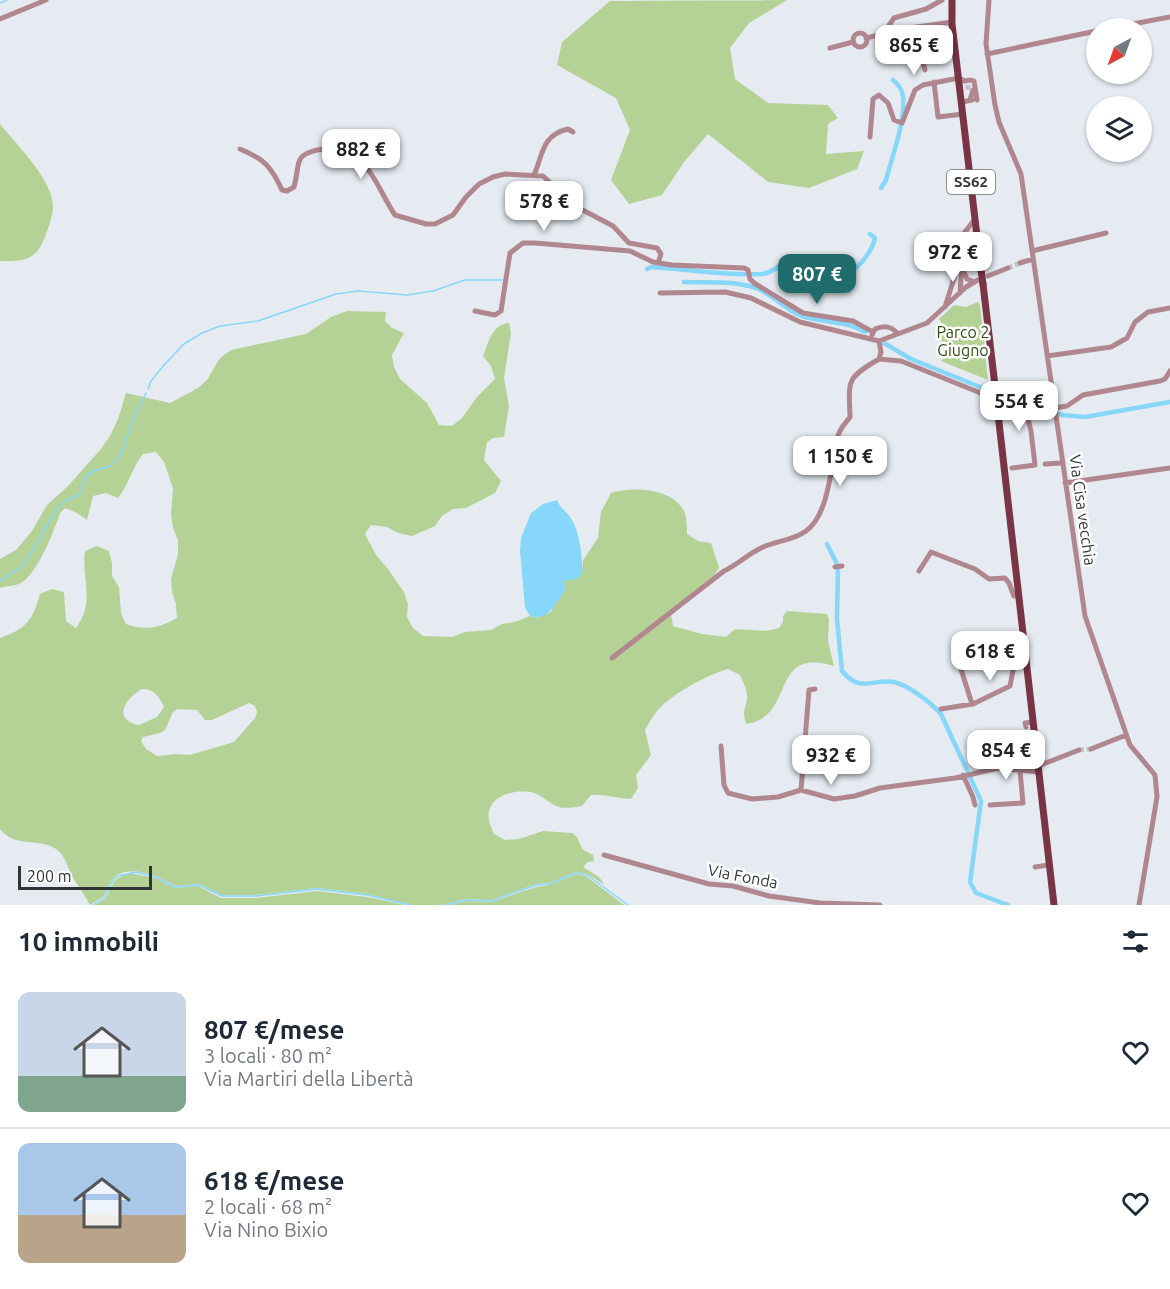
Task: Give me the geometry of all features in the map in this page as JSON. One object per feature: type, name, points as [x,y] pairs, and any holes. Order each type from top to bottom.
[{"type":"main road","name":"SS62","points":[[952,0],[956,52],[970,87],[963,114],[977,235],[984,273],[978,282],[997,401],[1024,646],[1027,723],[1038,769],[1054,905]]},
{"type":"street","points":[[0,19],[46,0]]},
{"type":"street","points":[[866,38],[883,34],[894,18],[926,9],[942,0]]},
{"type":"street","name":"Via Cisa vecchia","points":[[989,0],[987,54],[999,122],[1021,174],[1085,616],[1130,745],[1157,780],[1157,797],[1139,905]]},
{"type":"street","points":[[1152,20],[1170,17]]},
{"type":"street","points":[[920,27],[952,22]]},
{"type":"street","points":[[987,54],[1086,33]]},
{"type":"street","points":[[853,42],[858,34],[866,38]]},
{"type":"street","points":[[830,48],[853,42],[861,47],[866,43],[866,38]]},
{"type":"street","points":[[932,45],[933,59]]},
{"type":"street","points":[[926,70],[923,62],[956,52]]},
{"type":"street","points":[[918,58],[933,59]]},
{"type":"street","points":[[870,137],[873,99],[876,96],[884,98],[900,123],[915,90],[923,85],[934,82],[970,87]]},
{"type":"street","points":[[934,82],[938,117],[963,114]]},
{"type":"street","points":[[534,176],[543,149],[551,136],[568,129],[573,132]]},
{"type":"street","points":[[240,149],[263,160],[274,173],[282,190],[287,191],[294,187],[299,159],[304,153],[331,147],[344,148],[353,152],[364,165],[395,215],[426,224],[435,224],[453,215],[466,197],[480,184],[493,177],[506,174],[548,179],[578,207],[613,226],[629,243],[657,248],[661,254],[658,263]]},
{"type":"street","points":[[944,308],[956,272],[958,241],[975,219]]},
{"type":"street","points":[[1032,251],[1106,233]]},
{"type":"street","points":[[962,235],[977,235]]},
{"type":"street","points":[[960,293],[963,252],[977,235]]},
{"type":"street","points":[[475,311],[495,315],[502,311],[510,253],[524,243],[630,251],[658,263],[744,268],[754,283],[803,313],[853,321],[873,332]]},
{"type":"street","points":[[968,246],[979,249]]},
{"type":"street","points":[[1020,263],[1033,259]]},
{"type":"street","points":[[962,266],[967,279],[978,282]]},
{"type":"street","points":[[984,273],[1008,268]]},
{"type":"street","points":[[660,293],[725,292],[751,298],[800,322],[879,341],[923,326],[960,293],[978,282]]},
{"type":"street","points":[[952,286],[960,293]]},
{"type":"street","points":[[1047,356],[1111,347],[1127,338],[1141,316],[1148,312],[1170,308]]},
{"type":"street","points":[[871,340],[875,329],[884,326],[897,333]]},
{"type":"street","points":[[879,341],[881,352],[879,359]]},
{"type":"street","points":[[612,658],[724,571],[739,564],[759,549],[807,531],[820,512],[835,460],[837,438],[841,428],[850,417],[848,389],[850,383],[859,372],[879,359],[901,361],[1026,411],[1035,465],[1012,468]]},
{"type":"street","points":[[1055,410],[1067,406],[1083,395],[1160,381],[1165,379],[1170,371]]},
{"type":"street","points":[[1045,464],[1062,463]]},
{"type":"street","points":[[1065,483],[1170,468]]},
{"type":"street","points":[[919,571],[931,552],[975,569],[989,579],[1005,578],[1014,596],[1018,595]]},
{"type":"street","points":[[835,567],[842,566]]},
{"type":"street","points":[[941,709],[972,704],[1010,686],[1015,660],[1024,646]]},
{"type":"street","points":[[960,666],[972,704]]},
{"type":"street","points":[[801,790],[809,690],[815,689]]},
{"type":"street","points":[[1091,748],[1126,735]]},
{"type":"street","points":[[721,746],[724,785],[728,793],[752,799],[777,797],[801,790],[834,799],[855,796],[880,788],[999,768],[1020,771],[1038,769],[1080,750]]},
{"type":"street","points":[[990,806],[1023,803],[1020,771]]},
{"type":"street","points":[[967,774],[975,805]]},
{"type":"street","name":"Via Fonda","points":[[604,855],[709,884],[733,886],[791,902],[880,905]]},
{"type":"street","points":[[1035,867],[1049,865]]},
{"type":"green space","points":[[787,0],[749,23],[730,48],[735,79],[768,103],[828,105],[838,118],[828,124],[826,154],[864,151],[857,169],[809,188],[768,182],[708,134],[684,162],[662,195],[629,204],[611,180],[630,130],[616,98],[557,65],[562,42],[610,1]]},
{"type":"green space","points":[[0,124],[40,174],[47,185],[53,206],[45,237],[37,251],[32,256],[15,261],[0,261]]},
{"type":"green space","name":"Parco 2 Giugno","points":[[978,302],[988,380],[941,361],[945,355],[940,335],[945,329],[939,319],[954,305],[966,307]]},
{"type":"green space","points":[[347,311],[386,312],[385,321],[392,328],[404,333],[392,355],[394,367],[400,379],[427,403],[439,425],[452,426],[462,418],[477,397],[495,379],[491,366],[483,356],[494,331],[503,324],[509,323],[511,333],[504,378],[509,406],[504,437],[493,438],[487,442],[484,460],[501,481],[495,493],[466,508],[453,509],[442,516],[435,526],[412,536],[398,533],[387,527],[371,525],[365,534],[376,555],[404,592],[408,604],[407,617],[413,628],[423,636],[452,637],[465,632],[491,630],[502,624],[530,616],[537,618],[551,612],[565,590],[564,581],[582,574],[583,560],[598,538],[601,512],[611,493],[640,490],[661,493],[679,503],[685,514],[687,534],[698,541],[711,543],[719,567],[709,580],[676,607],[671,614],[673,626],[702,634],[726,637],[735,629],[766,631],[779,628],[787,611],[827,614],[828,641],[834,666],[813,662],[800,666],[791,674],[772,709],[762,719],[746,724],[744,713],[747,693],[740,675],[728,669],[681,691],[658,710],[645,730],[651,755],[636,775],[638,788],[631,799],[591,795],[582,806],[565,808],[556,806],[534,793],[514,792],[501,796],[492,805],[489,811],[491,826],[494,834],[505,840],[519,839],[543,831],[572,833],[577,837],[582,849],[593,855],[594,861],[588,862],[583,867],[599,877],[605,885],[587,874],[576,872],[549,883],[536,884],[491,900],[466,899],[443,905],[412,905],[367,894],[317,888],[256,895],[222,895],[199,884],[176,886],[155,876],[136,871],[117,875],[104,896],[90,905],[72,877],[63,856],[56,849],[13,839],[0,829],[0,638],[22,627],[31,617],[40,594],[52,589],[64,592],[66,621],[76,628],[82,618],[87,599],[85,551],[97,546],[109,551],[112,576],[119,587],[121,613],[126,624],[152,627],[177,618],[171,579],[178,554],[178,540],[171,515],[173,488],[164,462],[156,452],[143,454],[118,498],[106,493],[93,496],[87,520],[65,508],[60,513],[38,563],[26,579],[19,584],[0,588],[0,559],[16,550],[32,531],[47,505],[69,485],[100,450],[118,419],[126,393],[170,403],[198,388],[207,380],[220,358],[231,350],[306,334],[331,317]],"holes":[[[142,689],[156,694],[164,707],[157,717],[139,725],[126,719],[124,708],[126,703]],[[249,703],[255,706],[257,712],[255,718],[234,742],[190,755],[157,756],[146,749],[141,741],[143,737],[165,730],[173,712],[178,709],[197,710],[205,720],[212,720]]]},
{"type":"green space","points":[[124,874],[155,878],[175,888],[198,886],[221,898],[256,898],[317,891],[367,897],[406,905],[95,905],[106,898],[114,881]]},
{"type":"green space","points":[[576,874],[586,876],[624,905],[448,905],[466,901],[491,902],[549,885]]},
{"type":"water","points":[[557,500],[575,526],[579,539],[582,574],[576,579],[564,581],[565,590],[547,614],[537,617],[530,616],[525,608],[521,538],[531,513],[543,504]]},
{"type":"waterway","points":[[0,3],[7,0]]},
{"type":"waterway","points":[[881,188],[886,180],[902,116],[902,94],[900,87],[893,80]]},
{"type":"waterway","points":[[647,269],[651,267],[762,274],[791,262],[811,266],[835,276],[843,275],[852,271],[868,254],[875,238],[870,234]]},
{"type":"waterway","points":[[148,389],[151,381],[184,344],[220,326],[258,321],[336,294],[358,291],[407,295],[433,291],[465,280],[503,280]]},
{"type":"waterway","points":[[684,282],[731,283],[749,286],[764,292],[802,316],[850,325],[865,332]]},
{"type":"waterway","points":[[884,343],[911,359],[990,391],[1062,415],[1085,417],[1170,402]]},
{"type":"waterway","points":[[0,581],[24,565],[58,507],[79,495],[86,476],[116,461],[146,393]]},
{"type":"waterway","points":[[827,544],[838,566],[837,619],[842,671],[849,678],[861,684],[887,681],[907,687],[920,695],[941,714],[981,801],[970,882],[976,893],[1008,905]]},
{"type":"waterway","points":[[93,905],[105,897],[113,880],[118,876],[136,872],[155,877],[175,887],[199,885],[222,896],[256,896],[317,889],[367,895],[410,905]]},
{"type":"waterway","points":[[445,905],[466,900],[491,901],[536,885],[549,884],[576,873],[587,875],[628,905]]},
{"type":"tunnel","points":[[968,85],[968,90]]},
{"type":"tunnel","points":[[1008,268],[1020,263]]},
{"type":"tunnel","points":[[1079,750],[1091,749]]}]
